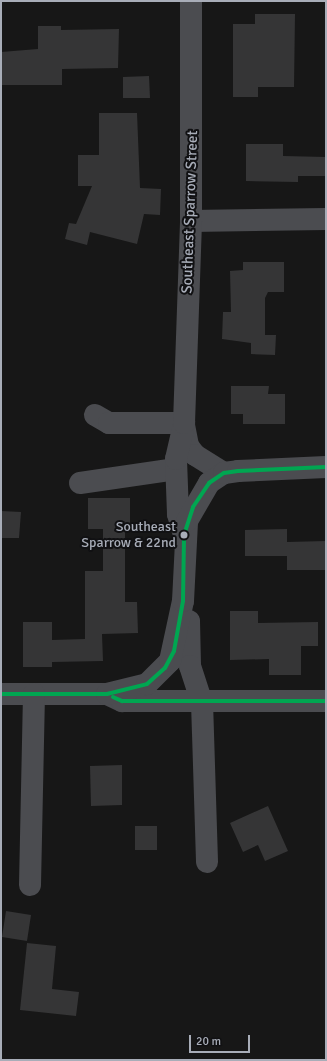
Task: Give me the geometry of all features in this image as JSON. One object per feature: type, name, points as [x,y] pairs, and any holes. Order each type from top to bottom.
[{"type":"street","name":"Southeast Sparrow Street","points":[[107,694],[147,684],[165,668],[174,651],[183,601],[184,535],[178,514],[176,469],[184,423],[191,221],[191,1]]},
{"type":"street","points":[[191,221],[326,220]]},
{"type":"street","points":[[95,415],[109,423],[184,423]]},
{"type":"street","name":"Southeast Sparrow Street","points":[[184,423],[188,446],[195,455],[224,473],[209,483],[200,494],[184,535]]},
{"type":"street","points":[[224,473],[326,468]]},
{"type":"street","points":[[80,483],[176,469]]},
{"type":"street","points":[[183,601],[189,622],[192,676],[202,702],[207,862]]},
{"type":"street","points":[[1,694],[107,694],[122,701],[326,701]]},
{"type":"street","points":[[30,885],[34,694]]},
{"type":"building","points":[[255,14],[295,14],[294,87],[258,87],[258,97],[233,97],[233,24],[255,24]]},
{"type":"building","points":[[38,26],[61,26],[61,30],[119,29],[118,68],[62,69],[62,85],[1,85],[1,52],[38,49]]},
{"type":"building","points":[[149,76],[150,98],[123,98],[123,77]]},
{"type":"building","points":[[99,113],[137,113],[140,188],[161,189],[160,215],[144,214],[137,244],[90,232],[87,245],[65,239],[69,223],[76,224],[92,186],[78,186],[78,155],[99,155]]},
{"type":"building","points":[[246,144],[283,144],[283,156],[326,157],[326,176],[298,176],[298,182],[246,181]]},
{"type":"building","points":[[243,262],[284,262],[284,292],[268,292],[265,298],[265,335],[276,335],[275,355],[251,354],[251,343],[222,339],[223,312],[231,312],[230,271],[243,270]]},
{"type":"building","points":[[231,386],[269,386],[268,394],[285,394],[285,424],[243,424],[243,414],[231,414]]},
{"type":"building","points":[[88,498],[130,498],[130,529],[125,529],[125,602],[137,602],[138,633],[102,634],[103,661],[52,662],[52,667],[23,667],[23,622],[52,622],[52,640],[85,639],[85,571],[103,571],[103,529],[88,529]]},
{"type":"building","points":[[1,511],[21,512],[19,538],[1,538]]},
{"type":"building","points":[[287,529],[287,556],[245,556],[245,530]]},
{"type":"building","points":[[326,541],[326,570],[287,570],[287,542]]},
{"type":"building","points":[[230,611],[258,611],[258,623],[318,622],[318,646],[301,646],[301,675],[269,675],[269,659],[230,660]]},
{"type":"building","points":[[122,765],[122,805],[91,806],[90,766]]},
{"type":"building","points":[[268,806],[288,851],[265,861],[258,845],[243,852],[230,823]]},
{"type":"building","points":[[135,826],[157,826],[157,850],[135,850]]},
{"type":"building","points":[[6,911],[31,915],[27,941],[2,937]]},
{"type":"building","points":[[27,943],[56,946],[52,989],[79,992],[76,1016],[20,1010]]},
{"type":"transit line","points":[[1,694],[107,694],[147,684],[165,668],[174,651],[183,601],[184,535],[193,507],[209,483],[224,473],[238,471],[326,467]]},
{"type":"transit line","points":[[113,697],[122,701],[326,701]]},
{"type":"place","name":"Southeast Sparrow & 22nd","points":[[184,535]]}]
